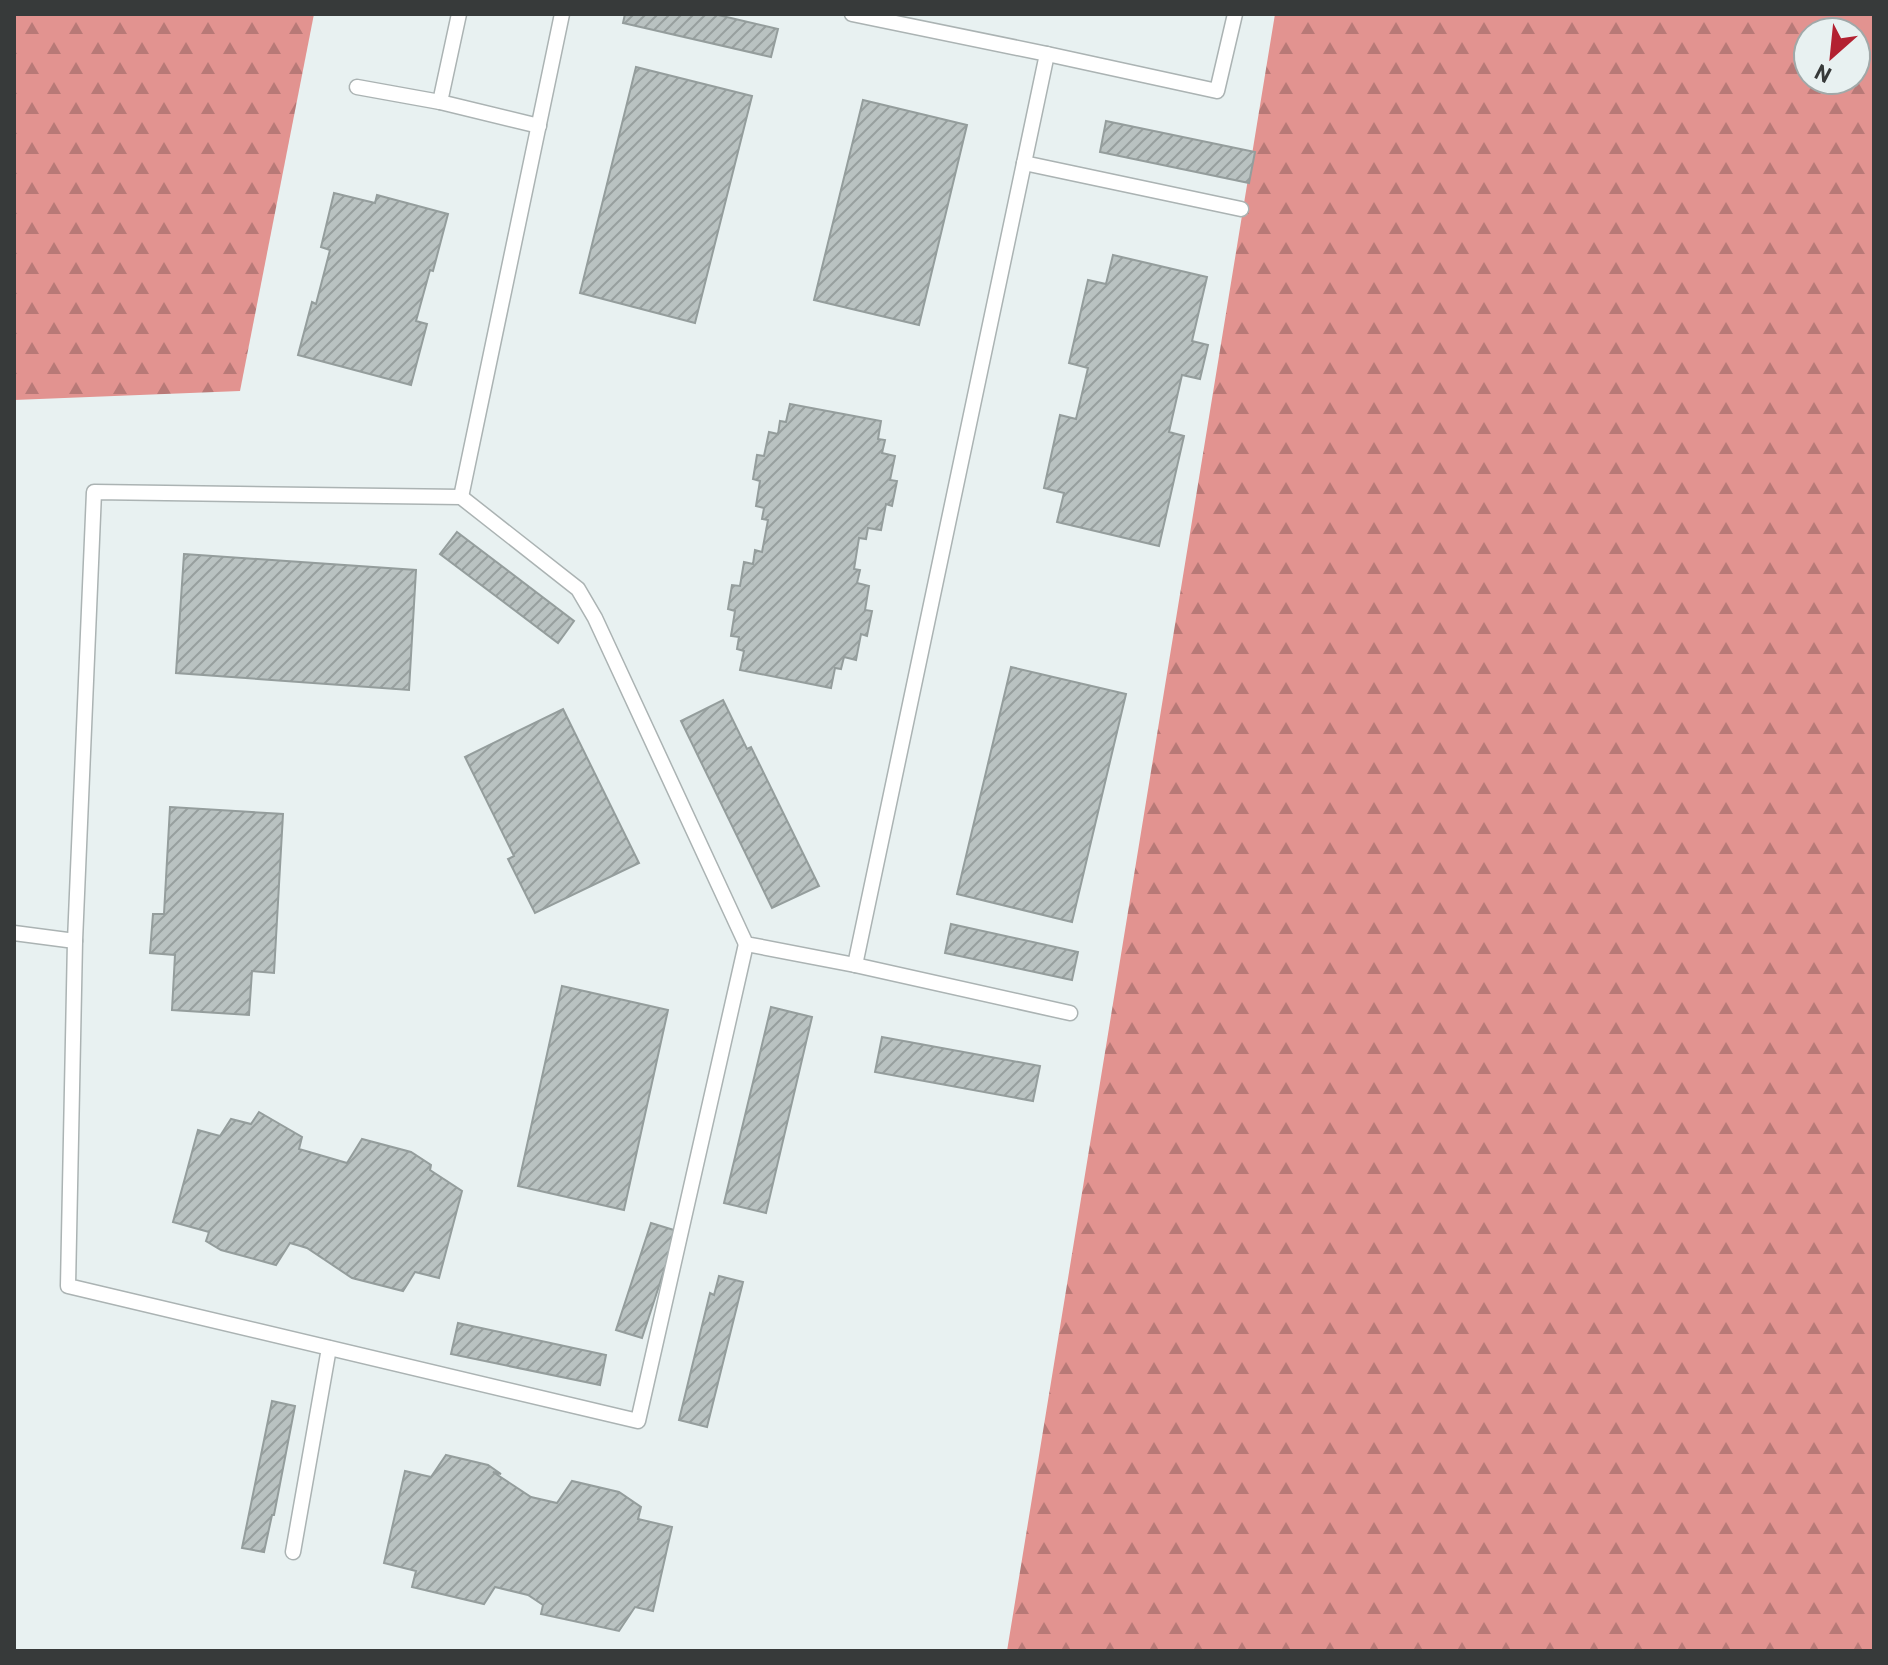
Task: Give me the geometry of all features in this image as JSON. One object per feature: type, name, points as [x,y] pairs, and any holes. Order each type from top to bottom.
[{"type":"lane","points":[[440,102],[459,14]]},
{"type":"lane","points":[[461,497],[562,14]]},
{"type":"lane","points":[[852,14],[1217,91],[1235,14]]},
{"type":"lane","points":[[855,965],[1047,54]]},
{"type":"lane","points":[[357,87],[440,102],[539,126]]},
{"type":"lane","points":[[1024,163],[1241,209]]},
{"type":"lane","points":[[94,492],[461,497],[578,589],[595,618],[746,944],[638,1421],[68,1286],[75,941],[94,492]]},
{"type":"lane","points":[[14,933],[75,941]]},
{"type":"lane","points":[[746,944],[1070,1013]]},
{"type":"lane","points":[[293,1552],[329,1348]]},
{"type":"green space","points":[[14,14],[314,14],[240,391],[14,400]]},
{"type":"green space","points":[[1275,14],[1874,14],[1874,1651],[1007,1651]]},
{"type":"building","points":[[625,14],[714,14],[778,29],[771,57],[623,23]]},
{"type":"building","points":[[636,67],[752,96],[695,323],[580,293]]},
{"type":"building","points":[[863,100],[967,125],[919,325],[814,300]]},
{"type":"building","points":[[1106,121],[1255,152],[1249,183],[1100,152]]},
{"type":"building","points":[[334,193],[375,203],[377,195],[448,214],[416,321],[427,324],[411,385],[298,355],[330,250],[321,247]]},
{"type":"building","points":[[1113,255],[1207,277],[1192,341],[1208,345],[1200,379],[1182,375],[1169,432],[1184,436],[1159,546],[1057,522],[1064,493],[1044,488],[1060,415],[1076,419],[1088,368],[1069,363],[1088,280],[1106,284]]},
{"type":"building","points":[[790,404],[881,421],[878,439],[885,440],[882,453],[895,456],[890,480],[897,481],[892,506],[886,504],[881,530],[868,528],[866,539],[859,538],[854,569],[860,570],[857,583],[869,586],[865,610],[872,611],[867,636],[861,634],[856,660],[844,657],[841,669],[835,668],[831,688],[740,670],[744,651],[737,649],[739,637],[731,636],[735,611],[728,609],[732,585],[740,586],[744,562],[753,564],[755,550],[762,552],[768,520],[762,519],[764,508],[756,506],[760,481],[753,479],[757,455],[764,456],[769,432],[778,434],[780,421],[786,422]]},
{"type":"building","points":[[457,532],[574,621],[558,643],[440,554]]},
{"type":"building","points":[[184,554],[416,570],[409,690],[176,673]]},
{"type":"building","points":[[1011,667],[1126,694],[1072,922],[957,894]]},
{"type":"building","points":[[723,700],[747,749],[751,747],[819,886],[772,908],[681,721]]},
{"type":"building","points":[[563,709],[639,863],[535,913],[508,859],[514,856],[465,757]]},
{"type":"building","points":[[170,807],[283,814],[274,973],[252,971],[249,1015],[172,1010],[175,955],[150,953],[153,914],[164,914]]},
{"type":"building","points":[[951,924],[1078,952],[1072,980],[945,953]]},
{"type":"building","points":[[562,986],[668,1010],[624,1210],[518,1186]]},
{"type":"building","points":[[771,1007],[812,1017],[766,1213],[724,1203]]},
{"type":"building","points":[[882,1037],[1040,1066],[1033,1101],[875,1072]]},
{"type":"building","points":[[259,1112],[302,1137],[299,1149],[347,1163],[362,1139],[411,1152],[431,1165],[430,1170],[462,1191],[439,1278],[415,1272],[403,1291],[352,1278],[307,1248],[290,1243],[276,1265],[221,1250],[206,1241],[209,1232],[173,1222],[198,1130],[220,1136],[231,1119],[251,1124]]},
{"type":"building","points":[[651,1223],[677,1231],[642,1338],[616,1330]]},
{"type":"building","points":[[719,1276],[743,1282],[707,1427],[679,1420],[710,1293],[714,1295]]},
{"type":"building","points":[[458,1323],[606,1355],[600,1385],[451,1354]]},
{"type":"building","points":[[272,1401],[295,1406],[264,1552],[242,1548]]},
{"type":"building","points":[[446,1455],[488,1465],[501,1474],[493,1472],[531,1497],[557,1503],[572,1481],[619,1492],[641,1507],[638,1519],[672,1527],[653,1611],[635,1607],[619,1631],[541,1614],[543,1605],[528,1595],[495,1587],[484,1604],[412,1587],[416,1571],[384,1563],[405,1471],[431,1477]]}]
